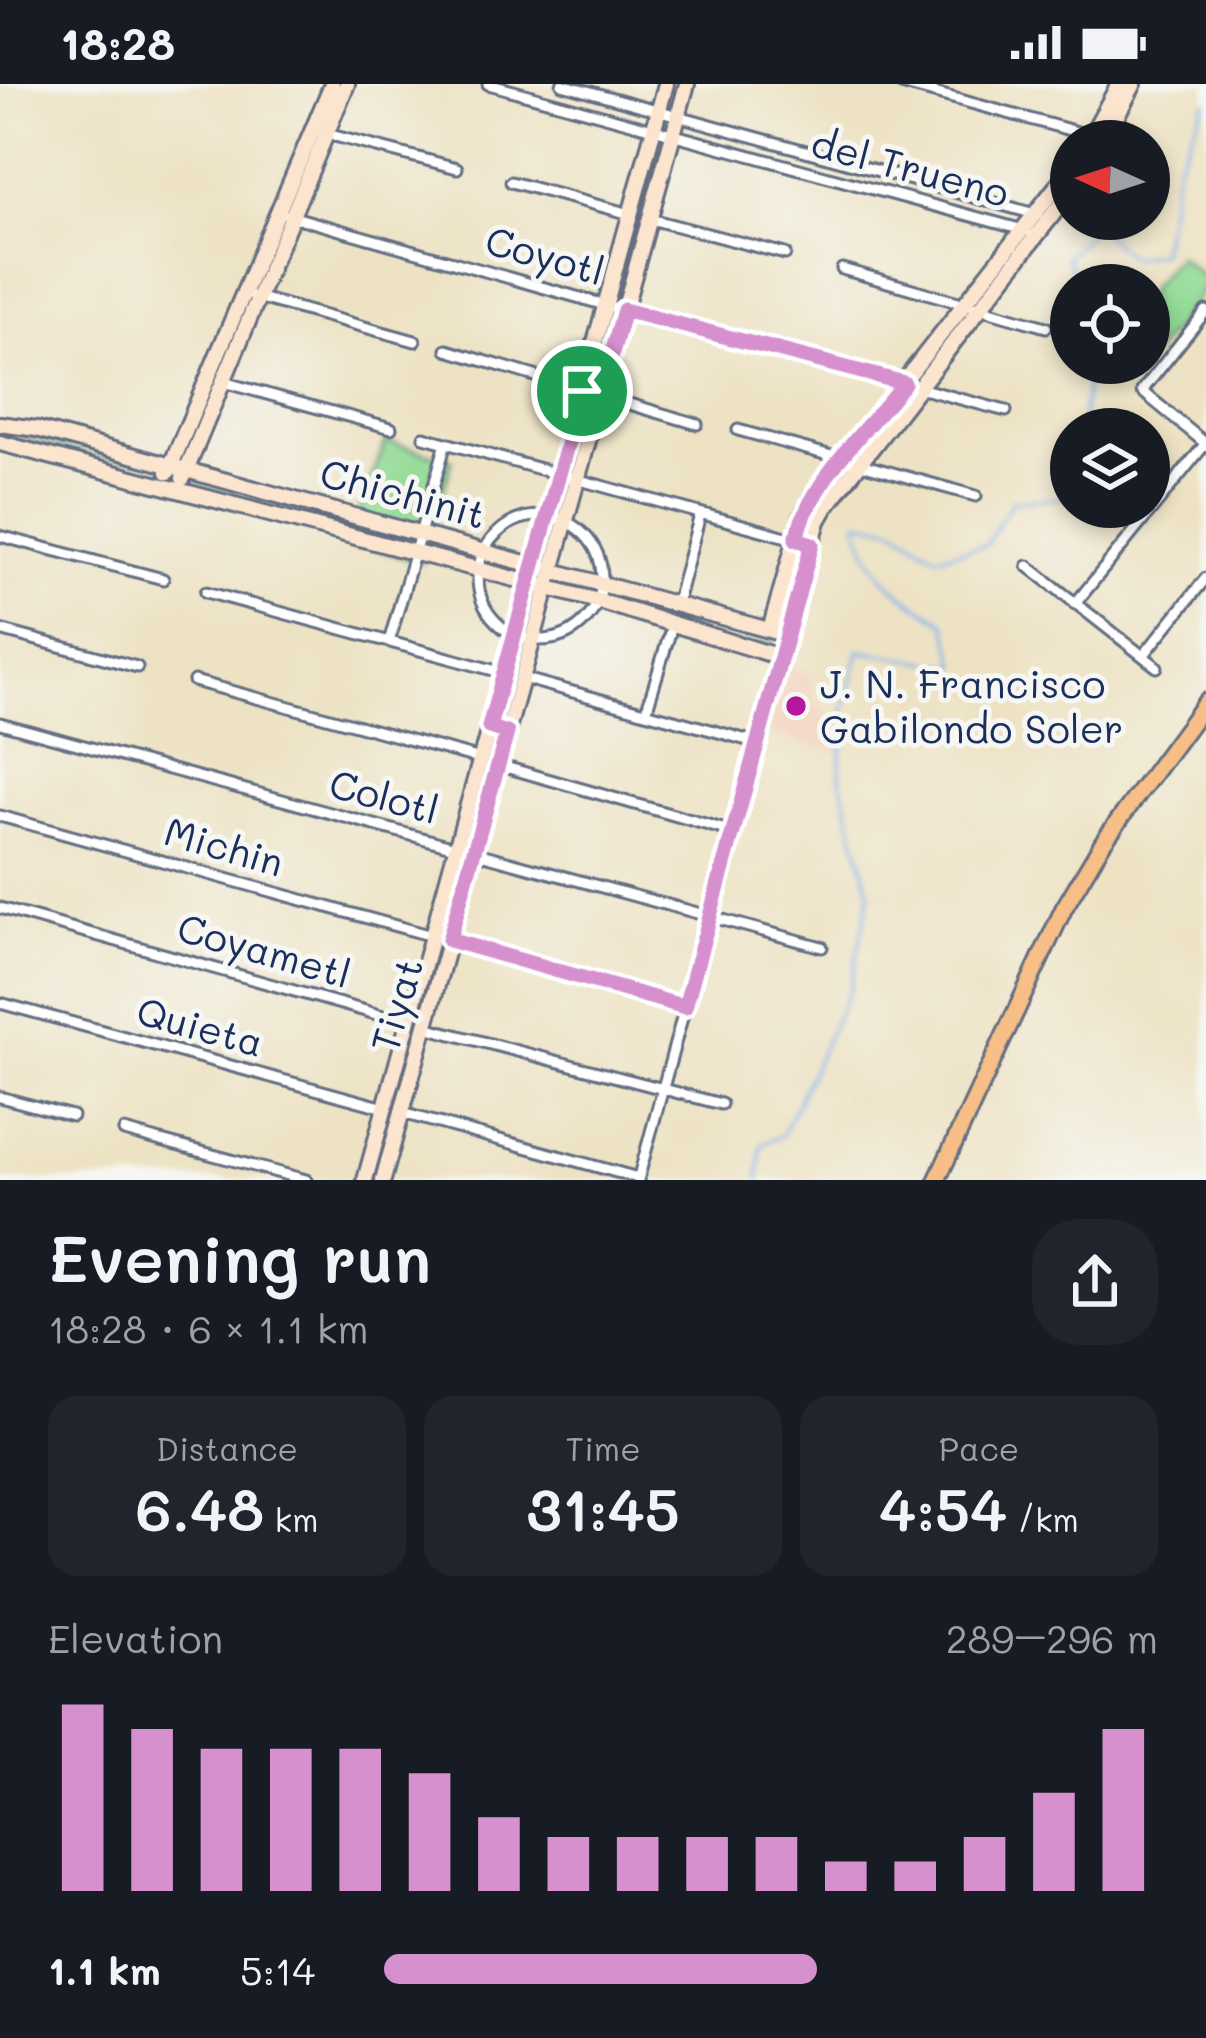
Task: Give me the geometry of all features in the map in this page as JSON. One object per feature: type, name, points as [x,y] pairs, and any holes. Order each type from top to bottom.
[{"type":"main road","points":[[937,1180],[1064,908],[1103,842],[1206,702]]},
{"type":"street","points":[[171,486],[187,470],[223,382],[251,295],[319,132],[332,84]]},
{"type":"street","points":[[319,132],[347,84]]},
{"type":"street","name":"del Trueno","points":[[488,84],[1031,232]]},
{"type":"street","name":"del Trueno","points":[[562,84],[1044,217]]},
{"type":"street","name":"Tiyat","points":[[365,1180],[666,84]]},
{"type":"street","name":"Tiyat","points":[[383,1180],[687,84]]},
{"type":"street","points":[[901,84],[1050,126]]},
{"type":"street","points":[[1104,120],[1119,84]]},
{"type":"street","points":[[1109,120],[1134,84]]},
{"type":"street","points":[[319,132],[458,168]]},
{"type":"street","points":[[511,182],[630,214]]},
{"type":"street","points":[[1044,217],[1050,206]]},
{"type":"street","points":[[770,630],[811,500],[964,304],[1050,211]]},
{"type":"street","name":"Coyotl","points":[[285,214],[1006,411]]},
{"type":"street","points":[[650,219],[785,254]]},
{"type":"street","points":[[402,1113],[638,1179],[780,657],[826,508],[981,309],[1031,232]]},
{"type":"street","points":[[842,269],[1046,327]]},
{"type":"street","points":[[251,295],[416,341]]},
{"type":"street","points":[[171,486],[170,465],[207,378],[251,295]]},
{"type":"street","points":[[1075,604],[1206,443],[1142,391],[1206,311]]},
{"type":"street","points":[[447,350],[698,424]]},
{"type":"street","points":[[207,378],[391,428]]},
{"type":"street","name":"Chichinit","points":[[0,424],[37,429],[787,635]]},
{"type":"street","points":[[738,430],[976,496]]},
{"type":"street","points":[[424,437],[812,544]]},
{"type":"street","name":"Chichinit","points":[[0,443],[548,587],[780,657]]},
{"type":"street","points":[[389,642],[446,443]]},
{"type":"street","points":[[677,602],[700,515]]},
{"type":"street","points":[[547,516],[566,521],[586,536],[599,557],[598,601],[573,632],[554,639],[514,635],[485,608],[478,569],[485,550],[510,523],[547,516]]},
{"type":"street","points":[[0,536],[163,579]]},
{"type":"street","points":[[1028,566],[1157,667]]},
{"type":"street","points":[[1143,656],[1206,578]]},
{"type":"street","points":[[206,592],[504,673]]},
{"type":"street","points":[[646,712],[672,626]]},
{"type":"street","points":[[0,630],[137,667]]},
{"type":"street","points":[[522,678],[758,743]]},
{"type":"street","points":[[194,681],[481,759]]},
{"type":"street","name":"Colotl","points":[[0,723],[822,947]]},
{"type":"street","points":[[489,727],[507,733]]},
{"type":"street","points":[[498,765],[733,832]]},
{"type":"street","name":"Michin","points":[[0,816],[432,936]]},
{"type":"street","name":"Coyametl","points":[[0,908],[425,1028],[722,1104]]},
{"type":"street","points":[[449,940],[685,1007]]},
{"type":"street","name":"Quieta","points":[[0,1003],[385,1108]]},
{"type":"street","points":[[0,1097],[72,1116]]},
{"type":"street","points":[[124,1131],[306,1180]]},
{"type":"street","points":[[374,1148],[390,1154]]},
{"type":"shaded area","name":"J. N. Francisco Gabilondo Soler","points":[[786,665],[808,673],[812,697],[825,715],[845,728],[839,753],[766,732]]},
{"type":"green space","points":[[1178,256],[1206,280],[1206,286],[1170,333],[1170,265]]},
{"type":"green space","points":[[0,432],[160,470],[158,475]]},
{"type":"green space","points":[[386,441],[452,460],[428,544],[515,569],[514,574],[425,550],[421,563],[348,540],[352,529],[185,483],[187,478],[354,524]]},
{"type":"green space","points":[[553,579],[775,640],[773,645],[552,584]]},
{"type":"green space","points":[[530,598],[537,600],[470,842],[464,840]]},
{"type":"green space","points":[[457,860],[464,861],[421,1017],[414,1015]]},
{"type":"waterway","points":[[1069,264],[1066,257],[1096,226],[1130,258],[1160,252],[1178,162],[1206,101]]},
{"type":"waterway","points":[[1083,408],[1087,384]]},
{"type":"waterway","points":[[759,1180],[761,1145],[782,1135],[850,988],[870,894],[840,776],[844,711],[859,651],[957,667],[946,623],[914,603],[879,571],[857,521],[895,528],[937,556],[986,545],[1012,501],[1050,499]]},
{"type":"place","name":"J. N. Francisco Gabilondo Soler","points":[[796,706]]},
{"type":"route","points":[[624,310],[904,383],[815,493],[802,516],[796,539],[812,544],[685,1007],[449,940],[507,733],[489,727],[582,391],[600,397],[624,310]]}]
